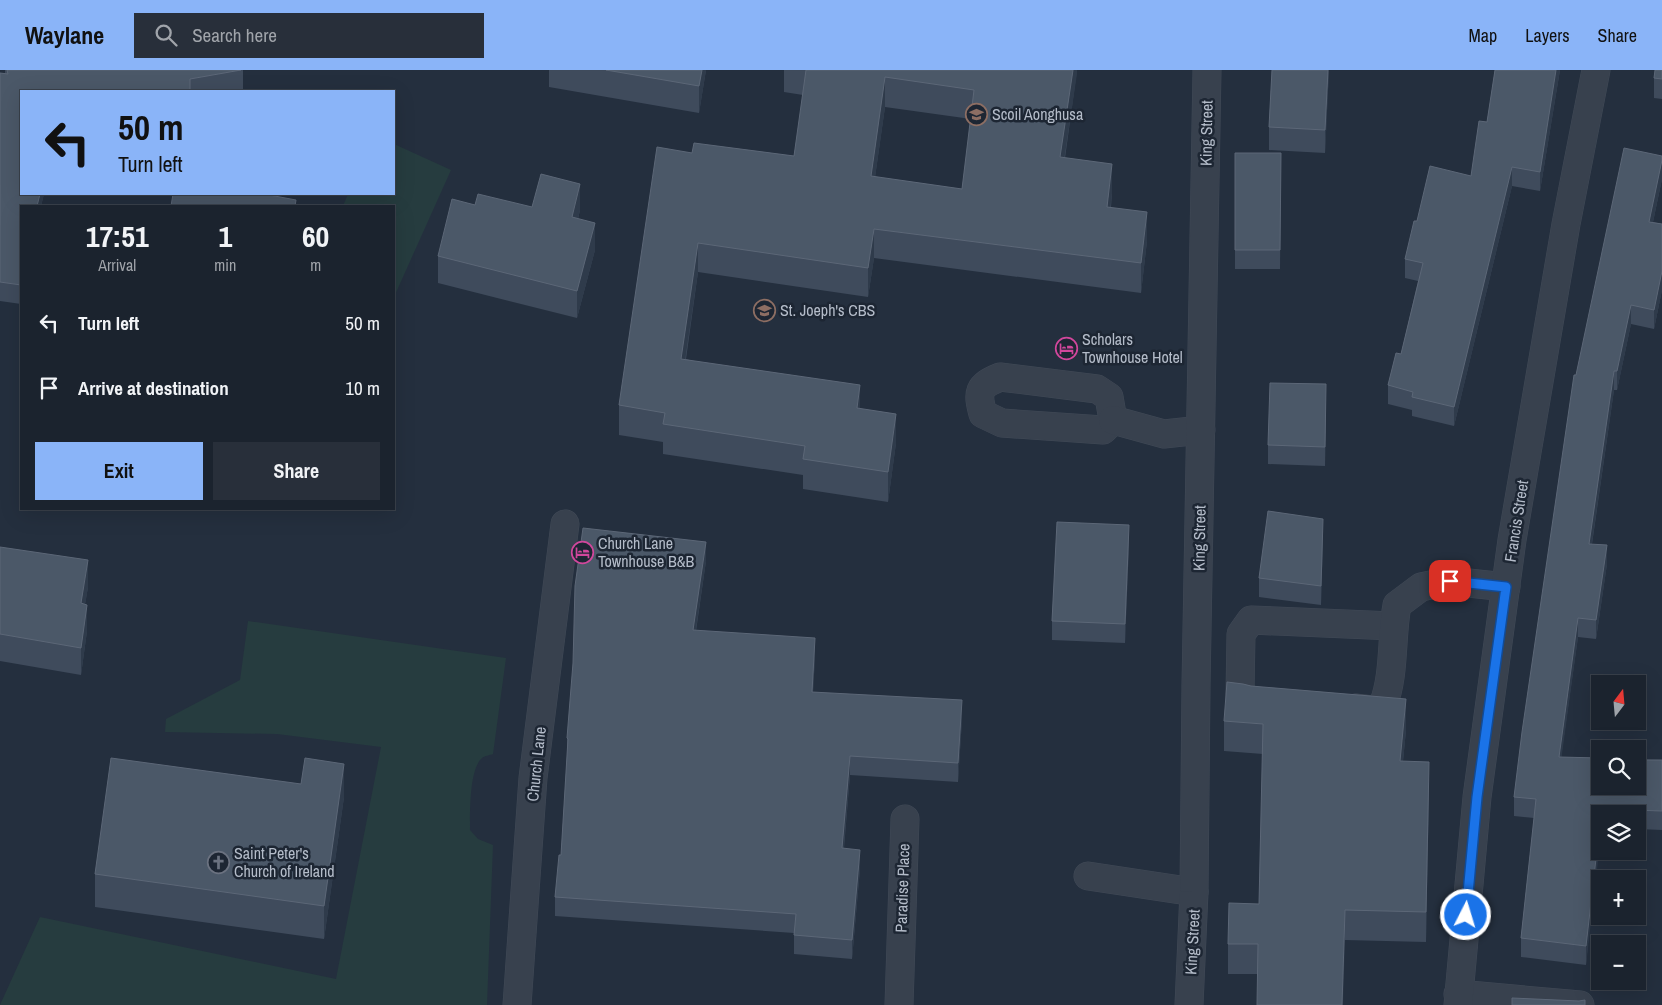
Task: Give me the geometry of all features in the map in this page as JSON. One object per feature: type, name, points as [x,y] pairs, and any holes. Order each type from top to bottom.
[{"type":"street","name":"King Street","points":[[1189,1005],[1194,892],[1207,70]]},
{"type":"street","name":"Francis Street","points":[[1458,999],[1477,797],[1506,587],[1566,224],[1596,70]]},
{"type":"street","points":[[1113,420],[1164,434],[1201,430]]},
{"type":"street","name":"Church Lane","points":[[517,1005],[533,778],[565,524]]},
{"type":"street","points":[[1326,706],[1373,710],[1383,704],[1389,690],[1393,626],[1397,605],[1421,587],[1450,581],[1506,587]]},
{"type":"street","points":[[1289,703],[1252,700],[1240,694],[1242,634],[1251,620],[1393,626]]},
{"type":"street","name":"Paradise Place","points":[[900,1005],[905,818]]},
{"type":"street","points":[[1088,876],[1194,892]]},
{"type":"street","points":[[1458,999],[1580,1005]]},
{"type":"green space","points":[[395,144],[451,170],[395,295],[395,205],[343,205],[348,195],[395,195]]},
{"type":"green space","points":[[248,621],[506,658],[493,754],[483,757],[478,764],[472,781],[470,803],[470,830],[478,839],[493,845],[487,1005],[0,1005],[40,917],[336,979],[381,747],[277,734],[165,732],[166,719],[240,680]]},
{"type":"building","points":[[7,70],[241,70],[190,79],[190,90],[20,90],[20,195],[40,195],[37,205],[20,205],[20,285],[0,282],[0,73],[8,74]]},
{"type":"building","points":[[606,70],[702,70],[699,86]]},
{"type":"building","points":[[806,70],[1073,70],[1060,157],[1112,164],[1107,207],[1147,212],[1141,263],[874,229],[868,268],[698,243],[681,359],[860,385],[857,408],[896,414],[888,472],[803,459],[805,446],[663,424],[665,413],[619,405],[657,147],[692,153],[694,143],[794,156]],"holes":[[[885,77],[974,90],[962,189],[871,176]]]},
{"type":"building","points":[[1272,70],[1328,70],[1325,130],[1269,127]]},
{"type":"building","points":[[1495,70],[1556,70],[1540,172],[1512,167],[1454,407],[1412,397],[1413,392],[1388,385],[1396,353],[1401,354],[1423,263],[1405,259],[1414,221],[1417,221],[1430,166],[1471,176],[1479,121],[1487,122]]},
{"type":"building","points":[[1655,70],[1662,70],[1662,79],[1654,78]]},
{"type":"building","points":[[1624,148],[1662,156],[1649,222],[1662,224],[1662,271],[1654,310],[1631,305],[1617,371],[1614,371],[1589,544],[1607,545],[1596,620],[1578,618],[1559,757],[1591,758],[1591,795],[1646,795],[1646,760],[1662,760],[1662,811],[1646,810],[1646,805],[1591,805],[1591,860],[1596,860],[1595,870],[1591,870],[1591,902],[1586,946],[1521,938],[1536,799],[1514,797],[1574,375],[1576,375]]},
{"type":"building","points":[[1235,153],[1281,153],[1280,250],[1235,250]]},
{"type":"building","points":[[541,174],[580,184],[572,217],[595,223],[577,291],[438,256],[452,199],[475,205],[478,194],[532,207]]},
{"type":"building","points":[[173,195],[269,195],[296,200],[295,205],[171,205]]},
{"type":"building","points":[[1270,383],[1326,384],[1325,447],[1268,445]]},
{"type":"building","points":[[1268,511],[1323,519],[1321,586],[1259,578]]},
{"type":"building","points":[[1057,522],[1129,525],[1125,624],[1052,621]]},
{"type":"building","points":[[583,528],[706,542],[693,630],[815,638],[812,692],[962,700],[958,763],[850,756],[842,848],[860,850],[852,940],[794,935],[796,914],[555,897],[559,855],[561,855],[573,663],[575,586]]},
{"type":"building","points":[[0,547],[88,560],[81,603],[87,605],[81,648],[0,634]]},
{"type":"building","points":[[1227,682],[1251,686],[1406,699],[1400,761],[1429,762],[1426,912],[1345,910],[1342,1005],[1257,1005],[1258,944],[1228,944],[1229,903],[1259,904],[1263,724],[1224,721]]},
{"type":"building","name":"Saint Peter's Church of Ireland","points":[[111,758],[301,784],[305,758],[344,764],[324,906],[95,874]]},
{"type":"building","points":[[1512,998],[1585,1000],[1585,1005],[1512,1005]]},
{"type":"place","name":"Scoil Aonghusa","points":[[976,114]]},
{"type":"place","name":"St. Joeph's CBS","points":[[764,310]]},
{"type":"place","name":"Scholars Townhouse Hotel","points":[[1066,348]]},
{"type":"place","name":"Church Lane Townhouse B&B","points":[[582,552]]},
{"type":"place","name":"Saint Peter's Church of Ireland","points":[[218,862]]},
{"type":"route","points":[[1450,581],[1506,587],[1477,797],[1466,915]]}]
